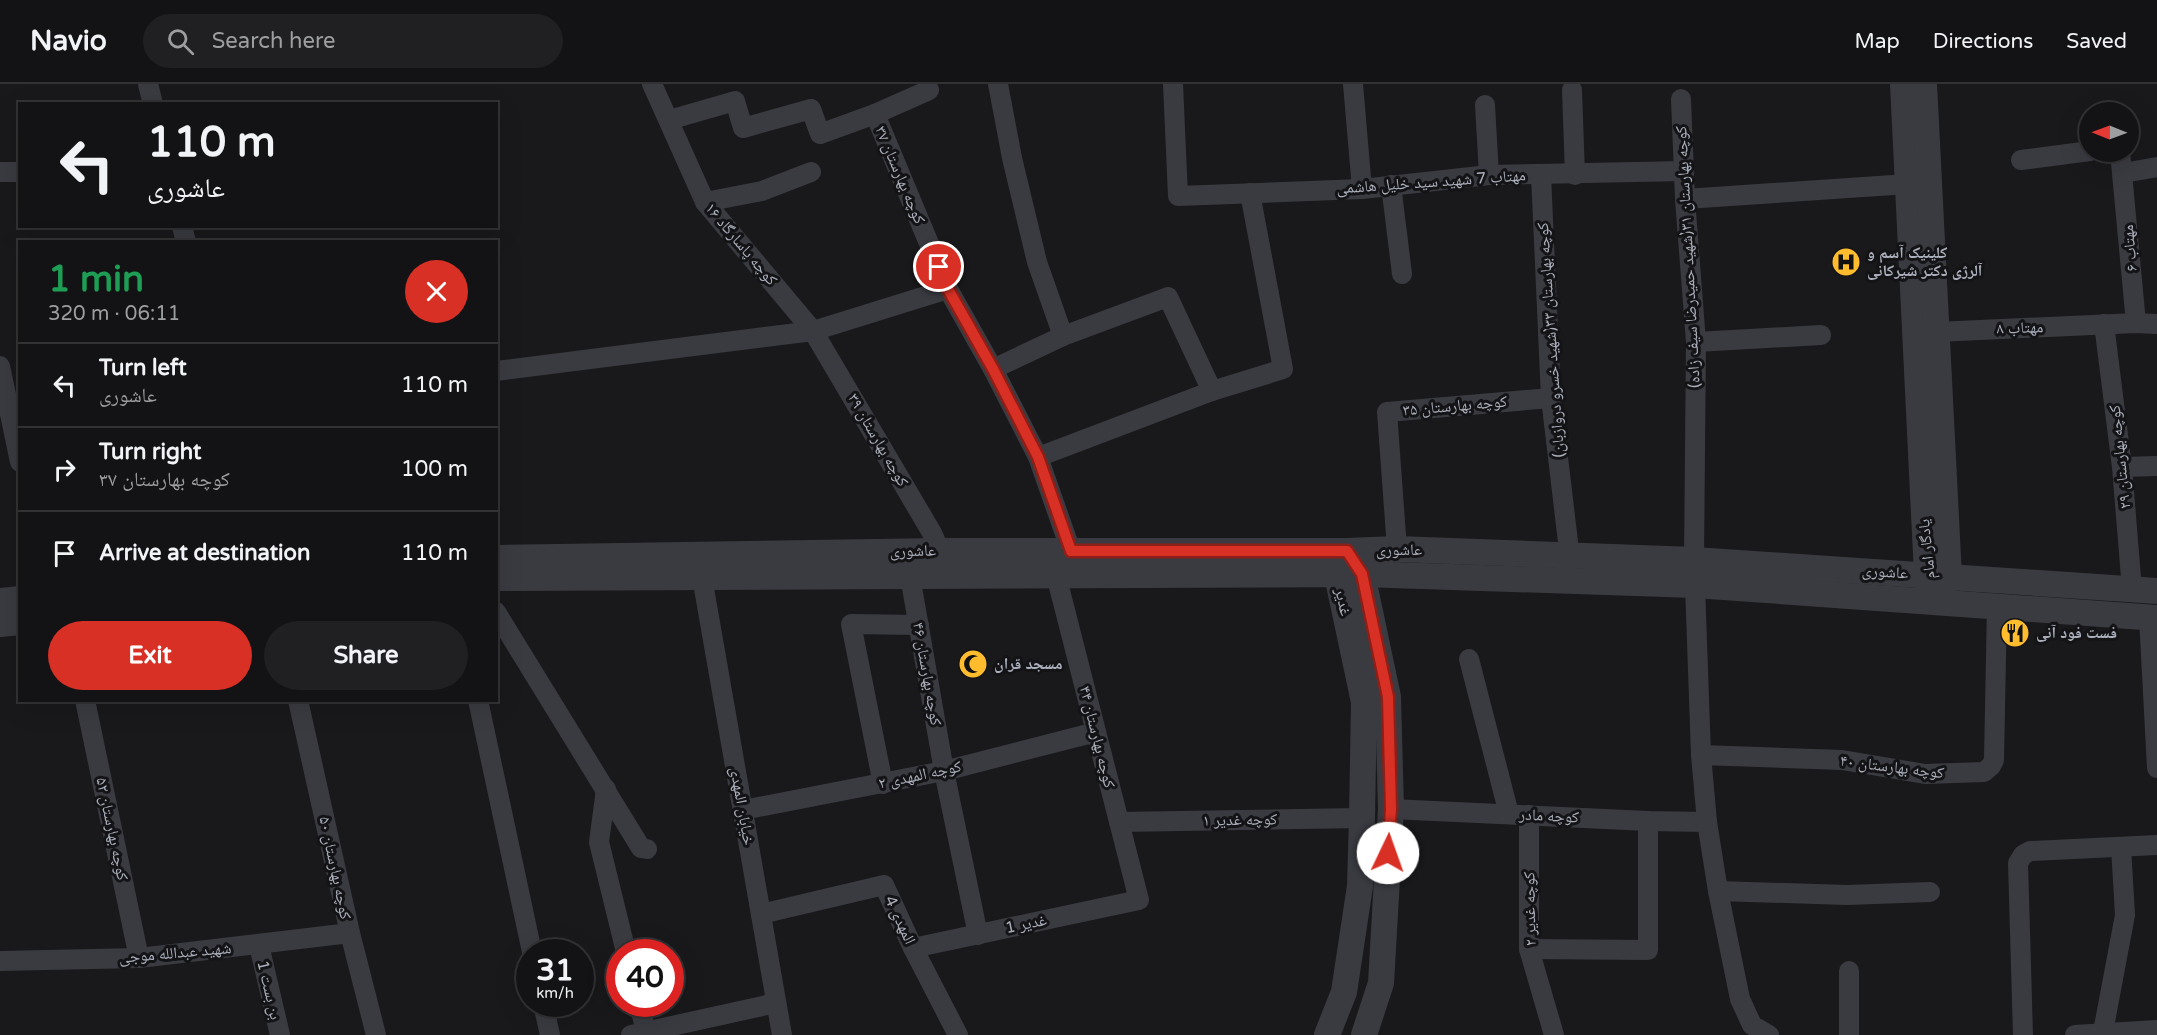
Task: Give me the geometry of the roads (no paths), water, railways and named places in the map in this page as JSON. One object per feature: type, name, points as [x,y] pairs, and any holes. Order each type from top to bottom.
[{"type":"street","points":[[148,84],[152,102]]},
{"type":"street","name":"کوچه پاسارگاد ۱۶","points":[[652,84],[705,202],[813,331]]},
{"type":"street","points":[[998,84],[1012,158],[1037,262],[1063,336]]},
{"type":"street","name":"مهتاب 7 شهید سید خلیل هاشمی","points":[[1173,84],[1178,196],[1362,189],[1489,175],[1684,171]]},
{"type":"street","points":[[1353,84],[1362,189]]},
{"type":"street","name":"یادگار امام","points":[[1903,84],[1908,184],[1938,576],[1936,601]]},
{"type":"street","name":"یادگار امام","points":[[1924,84],[1936,332],[1935,533]]},
{"type":"street","name":"کوچه بهارستان ۳۷","points":[[929,90],[875,114],[948,289],[993,369],[1038,457],[1071,551]]},
{"type":"street","points":[[1572,90],[1575,175]]},
{"type":"street","name":"کوچه بهارستان ۳۱(شهید حمیدرضا سیف زاده)","points":[[1681,99],[1685,199],[1696,342],[1694,560]]},
{"type":"street","points":[[669,120],[735,101],[744,128],[812,109],[820,134],[875,114]]},
{"type":"street","points":[[1485,105],[1489,175]]},
{"type":"street","points":[[2021,160],[2079,152]]},
{"type":"street","name":"مهتاب ۶","points":[[2121,162],[2136,322]]},
{"type":"street","points":[[2123,173],[2157,167]]},
{"type":"street","points":[[0,172],[18,172]]},
{"type":"street","points":[[705,202],[762,191],[811,172]]},
{"type":"street","name":"کوچه بهارستان ۳۳(شهید خسرو دروازبان)","points":[[1541,174],[1551,398],[1568,542]]},
{"type":"street","points":[[1685,199],[1908,184]]},
{"type":"street","points":[[1391,185],[1402,274]]},
{"type":"street","points":[[1038,457],[1212,391],[1283,369],[1250,193]]},
{"type":"street","points":[[498,371],[813,331],[948,289]]},
{"type":"street","points":[[993,369],[1063,336],[1168,297],[1212,391]]},
{"type":"street","name":"مهتاب ۸","points":[[1936,332],[2136,322],[2157,324]]},
{"type":"street","name":"کوچه بهارستان ۲۹","points":[[2104,324],[2122,467],[2145,591]]},
{"type":"street","name":"کوچه بهارستان ۳۹","points":[[813,331],[932,533],[940,551]]},
{"type":"street","points":[[1696,342],[1821,335]]},
{"type":"street","points":[[0,366],[18,446]]},
{"type":"street","name":"کوچه بهارستان ۳۵","points":[[1397,549],[1388,412],[1551,398]]},
{"type":"street","points":[[2122,467],[2157,466]]},
{"type":"street","name":"عاشوری","points":[[498,558],[940,551],[1397,549],[1694,560],[2145,591]]},
{"type":"street","name":"غدیر","points":[[1347,551],[1349,574],[1376,700],[1391,809],[1381,983],[1364,1035]]},
{"type":"street","name":"عاشوری","points":[[498,579],[1349,574],[1695,585],[2153,617]]},
{"type":"street","name":"کوچه بهارستان ۴۴","points":[[1056,575],[1139,900]]},
{"type":"street","name":"کوچه بهارستان ۴۶","points":[[910,576],[944,771],[978,935]]},
{"type":"street","name":"خیابان المهدی","points":[[702,578],[782,1035]]},
{"type":"street","points":[[1695,585],[1701,755],[1707,822],[1718,891],[1740,999],[1752,1025],[1769,1035]]},
{"type":"street","points":[[0,602],[18,599]]},
{"type":"street","name":"کوچه بهارستان ۴۰","points":[[1701,755],[1835,760],[1925,774],[1984,772],[1992,766],[1994,760],[1998,605]]},
{"type":"street","points":[[498,615],[641,849],[647,849]]},
{"type":"street","points":[[2153,617],[2157,768]]},
{"type":"street","points":[[0,624],[18,622]]},
{"type":"street","points":[[883,784],[851,624],[919,626]]},
{"type":"street","points":[[1469,659],[1509,814]]},
{"type":"street","name":"غدیر","points":[[1327,1035],[1344,992],[1360,886],[1362,818],[1376,700]]},
{"type":"street","name":"کوچه بهارستان ۵۲","points":[[85,702],[139,958]]},
{"type":"street","name":"کوچه بهارستان ۵۰","points":[[298,702],[350,933],[376,1035]]},
{"type":"street","points":[[478,702],[529,939]]},
{"type":"street","name":"کوچه المهدی ۲","points":[[743,810],[944,771],[1096,732]]},
{"type":"street","points":[[606,789],[599,842],[623,939]]},
{"type":"street","name":"کوچه مادر","points":[[1391,809],[1707,822]]},
{"type":"street","name":"کوچه غدیر ۲","points":[[1529,816],[1529,949],[1554,1035]]},
{"type":"street","name":"کوچه غدیر ۱","points":[[1119,822],[1362,818]]},
{"type":"street","points":[[1529,949],[1648,950],[1648,821]]},
{"type":"street","points":[[2023,1035],[2018,863],[2023,855],[2030,851],[2157,845]]},
{"type":"street","points":[[2103,1032],[2125,915],[2121,847]]},
{"type":"street","name":"المهدی 4","points":[[761,914],[884,885],[913,948],[958,1035]]},
{"type":"street","points":[[1718,891],[1847,895],[1930,892]]},
{"type":"street","name":"غدیر 1","points":[[913,948],[1139,900]]},
{"type":"street","name":"شهید عبدالله موجی","points":[[0,961],[139,958],[350,933]]},
{"type":"street","name":"بن بست 1","points":[[259,945],[280,1035]]},
{"type":"street","points":[[1849,971],[1849,1035]]},
{"type":"street","points":[[639,1017],[639,1033],[699,1028],[776,1003]]},
{"type":"street","points":[[546,1017],[550,1035]]},
{"type":"street","points":[[2075,1035],[2103,1032],[2156,1032]]},
{"type":"place","name":"کلینیک آسم و آلرژی دکتر شیرکانی","points":[[1846,262]]},
{"type":"place","name":"فست فود آنی","points":[[2015,633]]},
{"type":"place","name":"مسجد قران","points":[[973,664]]}]
